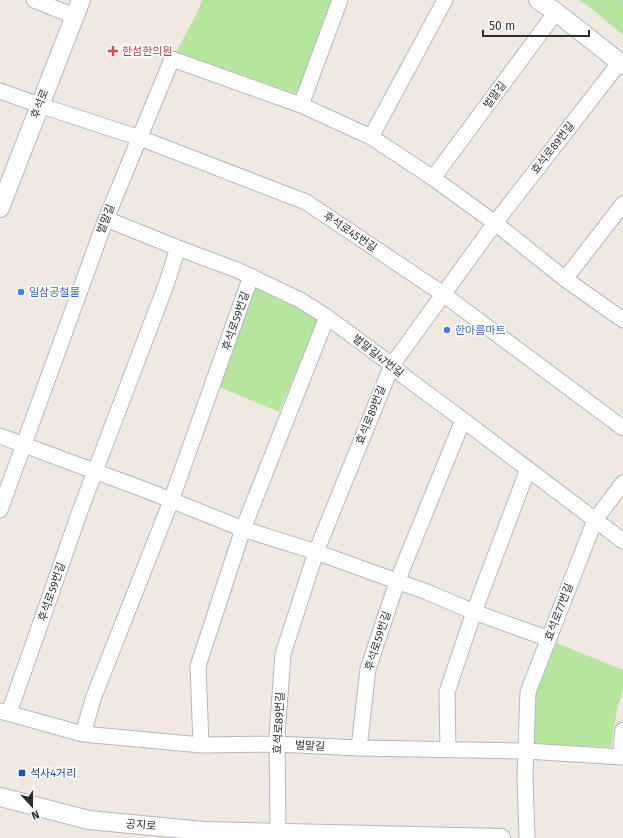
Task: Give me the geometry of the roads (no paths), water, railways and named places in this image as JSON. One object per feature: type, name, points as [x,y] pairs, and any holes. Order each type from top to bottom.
[{"type":"street","points":[[34,0],[77,8]]},
{"type":"street","points":[[301,105],[340,0]]},
{"type":"street","points":[[371,137],[445,0]]},
{"type":"street","points":[[538,0],[556,12],[621,64]]},
{"type":"street","name":"후석로","points":[[0,208],[77,8]]},
{"type":"street","name":"벌말길","points":[[433,178],[556,12]]},
{"type":"street","name":"벌말길","points":[[0,510],[106,219],[172,59],[301,105],[371,137],[433,178],[495,223],[566,279],[623,320]]},
{"type":"street","name":"효석로89번길","points":[[278,832],[277,744],[283,654],[316,552],[392,365],[495,223],[621,64]]},
{"type":"street","name":"후석로45번길","points":[[0,91],[40,106],[140,138],[306,202],[443,294],[623,428]]},
{"type":"street","points":[[566,279],[623,204]]},
{"type":"street","name":"벌말길47번길","points":[[106,219],[237,270],[300,300],[327,317],[392,365],[405,377],[623,541]]},
{"type":"street","name":"후석로59번길","points":[[4,712],[166,285],[178,248]]},
{"type":"street","name":"후석로59번길","points":[[83,734],[93,700],[171,501],[251,276]]},
{"type":"street","points":[[201,745],[198,666],[243,529],[327,317]]},
{"type":"street","name":"후석로59번길","points":[[360,748],[368,669],[398,582],[463,420]]},
{"type":"street","points":[[0,436],[95,471],[243,529],[316,552],[427,592],[474,612],[549,639]]},
{"type":"street","points":[[448,750],[447,692],[474,612],[528,469]]},
{"type":"street","name":"효석로77번길","points":[[527,838],[525,776],[528,692],[595,520],[623,483]]},
{"type":"street","name":"벌말길","points":[[4,712],[83,734],[201,745],[277,744],[360,748],[526,751],[622,757]]},
{"type":"street","points":[[622,757],[623,730]]},
{"type":"street","name":"공지로","points":[[0,798],[89,820],[204,831],[501,838]]},
{"type":"place","name":"한섬한의원","points":[[113,51]]},
{"type":"place","name":"일삼공철물","points":[[21,292]]},
{"type":"place","name":"한아름마트","points":[[447,330]]},
{"type":"place","name":"석사4거리","points":[[22,773]]}]
